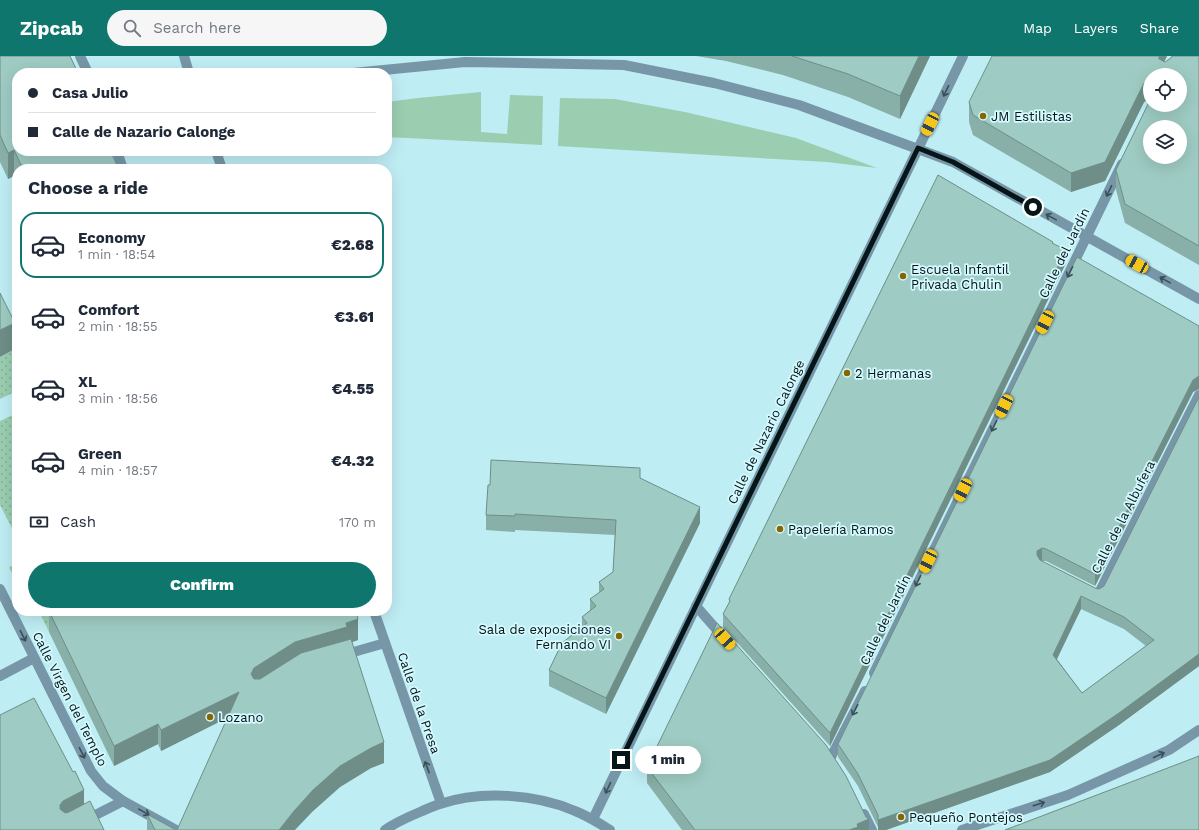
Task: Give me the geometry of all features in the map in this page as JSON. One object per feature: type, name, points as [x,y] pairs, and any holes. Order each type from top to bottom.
[{"type":"street","points":[[80,56],[86,68]]},
{"type":"street","points":[[184,56],[188,68]]},
{"type":"street","name":"Calle de Nazario Calonge","points":[[594,819],[963,56]]},
{"type":"street","points":[[392,68],[464,59],[625,60],[799,105],[953,162],[1199,299]]},
{"type":"street","name":"Calle del Jardín","points":[[831,757],[1127,154]]},
{"type":"street","name":"Calle de la Albufera","points":[[1084,588],[1098,595],[1199,395]]},
{"type":"street","name":"Calle Virgen del Templo","points":[[0,589],[12,613]]},
{"type":"street","points":[[696,606],[730,645]]},
{"type":"street","name":"Calle Virgen del Templo","points":[[13,616],[91,771],[103,786],[123,801],[176,830]]},
{"type":"street","name":"Calle de la Presa","points":[[376,616],[441,803]]},
{"type":"street","points":[[337,657],[385,643]]},
{"type":"street","points":[[0,676],[34,658]]},
{"type":"street","points":[[962,830],[1068,795],[1169,750],[1199,730]]},
{"type":"street","points":[[385,830],[395,823],[441,803],[467,798],[494,796],[522,797],[548,802],[575,810],[594,819],[610,830]]},
{"type":"street","points":[[66,830],[123,801]]},
{"type":"street","points":[[859,802],[872,830]]},
{"type":"green space","points":[[481,92],[481,132],[507,134],[510,95],[543,96],[542,145],[392,137],[392,101]]},
{"type":"green space","points":[[560,98],[615,99],[685,112],[796,138],[877,168],[827,162],[558,146]]},
{"type":"green space","points":[[12,351],[12,393],[0,399],[0,357]]},
{"type":"green space","points":[[12,415],[12,528],[0,505],[0,421]]},
{"type":"green space","points":[[12,566],[12,573],[9,567]]},
{"type":"green space","points":[[41,616],[81,616],[49,632]]},
{"type":"building","points":[[0,56],[70,56],[76,68],[12,68],[12,151],[8,153],[0,135]]},
{"type":"building","points":[[792,56],[919,56],[900,96],[848,74]]},
{"type":"building","points":[[992,56],[1159,56],[1159,59],[1165,62],[1172,56],[1199,56],[1199,246],[1125,204],[1116,170],[1144,112],[1187,112],[1187,68],[1143,68],[1143,85],[1105,162],[1071,173],[973,115],[969,102]]},
{"type":"building","points":[[17,156],[112,156],[116,164],[21,164]]},
{"type":"building","points":[[938,175],[1066,250],[830,733],[723,614],[730,601],[729,599]]},
{"type":"building","points":[[1077,257],[1199,326],[1199,376],[1193,380],[1095,574],[1046,549],[1042,548],[1037,551],[1037,555],[1040,560],[1095,588],[1099,589],[1104,586],[1199,397],[1199,654],[1119,713],[1050,760],[878,820],[878,815],[858,774],[838,744]],"holes":[[[1081,596],[1124,617],[1154,640],[1082,693],[1053,655]]]},
{"type":"building","points":[[0,293],[12,317],[12,324],[0,330]]},
{"type":"building","points":[[491,460],[640,468],[640,478],[700,507],[606,698],[549,670],[562,643],[587,623],[582,617],[596,606],[590,599],[604,589],[599,582],[613,572],[616,520],[515,514],[515,516],[486,515],[488,485],[490,485]]},
{"type":"building","points":[[51,616],[357,616],[358,619],[346,623],[347,627],[295,642],[254,668],[251,674],[254,679],[260,679],[301,653],[351,639],[384,742],[340,766],[313,790],[279,830],[177,830],[239,692],[161,730],[158,724],[114,746]]},
{"type":"building","points":[[717,623],[826,745],[846,776],[866,817],[869,819],[857,824],[858,827],[849,830],[695,830],[647,767]]},
{"type":"building","points":[[34,698],[84,790],[63,801],[60,805],[60,809],[65,813],[69,812],[90,801],[104,830],[0,830],[0,715]]},
{"type":"building","points":[[1199,756],[1199,830],[1005,830],[1186,761]]},
{"type":"building","points":[[147,814],[176,830],[155,830]]},
{"type":"place","name":"JM Estilistas","points":[[983,116]]},
{"type":"place","name":"Escuela Infantil Privada Chulin","points":[[903,276]]},
{"type":"place","name":"2 Hermanas","points":[[847,373]]},
{"type":"place","name":"Papelería Ramos","points":[[780,529]]},
{"type":"place","name":"Sala de exposiciones Fernando VI","points":[[619,636]]},
{"type":"place","name":"Lozano","points":[[210,717]]},
{"type":"place","name":"Pequeño Pontejos","points":[[901,817]]},
{"type":"route","points":[[621,760],[918,148],[953,162],[1033,207]]}]
